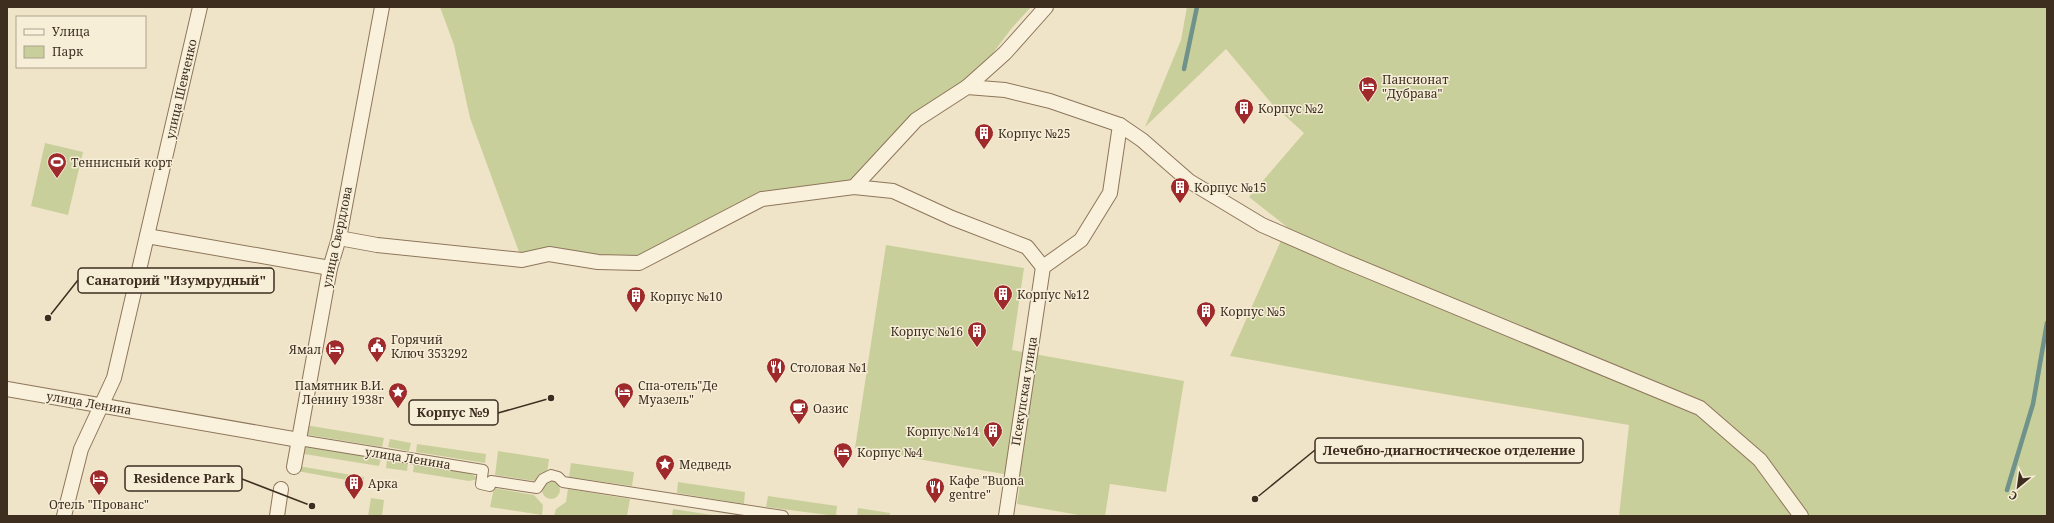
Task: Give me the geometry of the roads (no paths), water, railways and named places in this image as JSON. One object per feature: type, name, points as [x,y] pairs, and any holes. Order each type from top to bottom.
[{"type":"street","name":"улица Шевченко","points":[[64,516],[81,449],[114,378],[200,7]]},
{"type":"street","name":"улица Свердлова","points":[[294,467],[330,268],[339,238],[382,7]]},
{"type":"street","points":[[854,187],[916,120],[967,87],[1005,53],[1046,7]]},
{"type":"street","points":[[967,87],[1005,90],[1050,101],[1120,125],[1142,140],[1189,181],[1262,225],[1342,260],[1700,408],[1760,460],[1802,516]]},
{"type":"street","points":[[339,238],[377,245],[522,260],[549,254],[598,262],[640,263],[762,199],[854,187],[893,191],[952,218],[1027,247],[1043,267],[1081,240],[1110,193],[1120,125]]},
{"type":"street","points":[[147,236],[330,268]]},
{"type":"street","name":"Псекупская улица","points":[[1006,516],[1043,267]]},
{"type":"street","name":"улица Ленина","points":[[7,389],[299,440],[483,470],[481,484],[490,486],[491,481],[537,488],[543,479],[551,475],[558,477],[563,482],[783,516]]},
{"type":"street","points":[[277,516],[281,488]]},
{"type":"waterway","points":[[1184,69],[1197,7]]},
{"type":"waterway","points":[[2007,490],[2033,404],[2047,323]]},
{"type":"place","name":"Пансионат \"Дубрава\"","points":[[1368,103]]},
{"type":"place","name":"Корпус №2","points":[[1244,125]]},
{"type":"place","name":"Корпус №25","points":[[984,150]]},
{"type":"place","name":"Теннисный корт","points":[[57,179]]},
{"type":"place","name":"Корпус №15","points":[[1180,204]]},
{"type":"place","name":"Корпус №12","points":[[1003,311]]},
{"type":"place","name":"Корпус №10","points":[[636,313]]},
{"type":"place","name":"Санаторий \"Изумрудный\"","points":[[48,318]]},
{"type":"place","name":"Корпус №5","points":[[1206,328]]},
{"type":"place","name":"Корпус №16","points":[[977,348]]},
{"type":"place","name":"Горячий Ключ 353292","points":[[377,363]]},
{"type":"place","name":"Ямал","points":[[335,366]]},
{"type":"place","name":"Столовая №1","points":[[776,384]]},
{"type":"place","name":"Корпус №9","points":[[551,398]]},
{"type":"place","name":"Памятник В.И. Ленину 1938г","points":[[398,409]]},
{"type":"place","name":"Спа-отель\"Де Муазель\"","points":[[624,409]]},
{"type":"place","name":"Оазис","points":[[799,425]]},
{"type":"place","name":"Корпус №14","points":[[993,448]]},
{"type":"place","name":"Корпус №4","points":[[843,469]]},
{"type":"place","name":"Медведь","points":[[665,481]]},
{"type":"place","name":"Отель \"Прованс\"","points":[[99,496]]},
{"type":"place","name":"Лечебно-диагностическое отделение","points":[[1255,499]]},
{"type":"place","name":"Арка","points":[[354,500]]},
{"type":"place","name":"Кафе \"Buona gentre\"","points":[[935,504]]},
{"type":"place","name":"Residence Park","points":[[312,506]]}]
